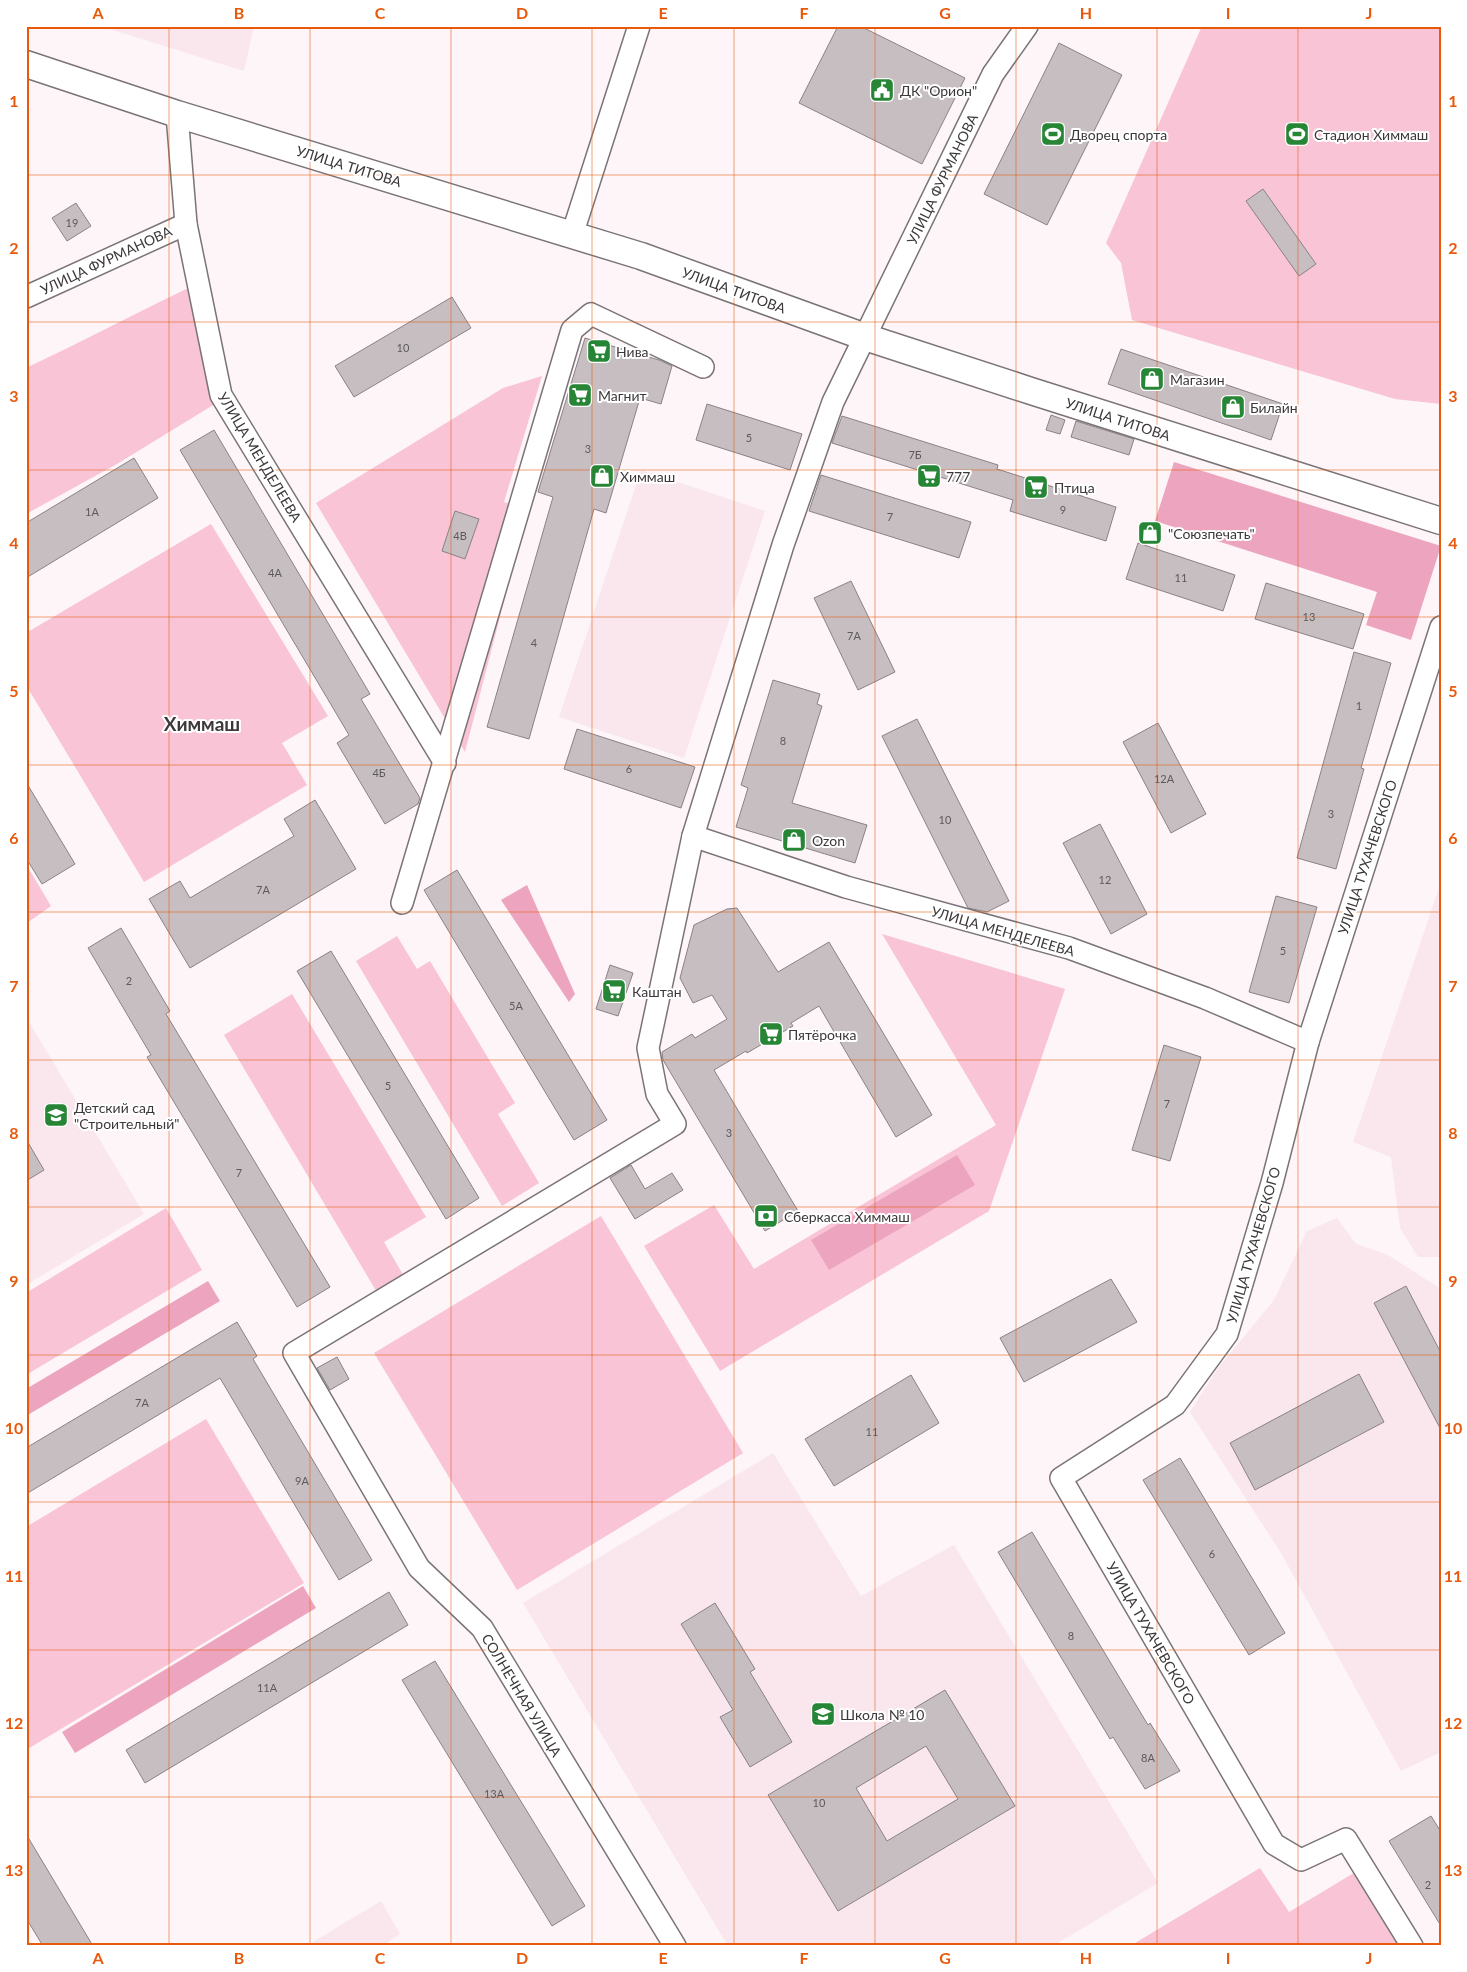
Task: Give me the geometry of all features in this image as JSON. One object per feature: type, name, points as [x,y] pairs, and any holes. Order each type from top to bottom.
[{"type":"street","points":[[572,235],[638,26]]},
{"type":"street","name":"УЛИЦА ФУРМАНОВА","points":[[294,1353],[675,1124],[657,1094],[648,1048],[693,836],[783,545],[833,402],[993,74],[1027,26]]},
{"type":"street","name":"УЛИЦА ТИТОВА","points":[[26,64],[177,114],[641,256],[865,337],[1441,521]]},
{"type":"street","name":"УЛИЦА МЕНДЕЛЕЕВА","points":[[177,114],[186,224],[221,395],[445,763]]},
{"type":"street","name":"УЛИЦА ФУРМАНОВА","points":[[26,297],[186,224]]},
{"type":"street","points":[[402,903],[572,330],[591,314],[703,367]]},
{"type":"street","name":"УЛИЦА ТУХАЧЕВСКОГО","points":[[1412,1946],[1346,1839],[1301,1860],[1274,1844],[1061,1478],[1175,1406],[1227,1334],[1272,1182],[1308,1042],[1441,627]]},
{"type":"street","name":"УЛИЦА МЕНДЕЛЕЕВА","points":[[693,836],[846,886],[1069,948],[1205,998],[1308,1042]]},
{"type":"street","name":"СОЛНЕЧНАЯ УЛИЦА","points":[[294,1353],[419,1568],[482,1628],[675,1946]]},
{"type":"shaded area","points":[[100,26],[254,26],[244,71]]},
{"type":"shaded area","name":"Стадион Химмаш","points":[[1202,26],[1441,26],[1441,404],[1395,399],[1132,320],[1121,263],[1106,243]]},
{"type":"shaded area","points":[[203,281],[223,399],[117,464],[26,514],[26,368]]},
{"type":"shaded area","points":[[542,376],[504,502],[528,509],[465,752],[316,503],[503,388]]},
{"type":"shaded area","points":[[1174,462],[1441,546],[1411,640],[1366,625],[1377,592],[1155,521]]},
{"type":"shaded area","points":[[641,470],[765,511],[684,758],[559,717]]},
{"type":"shaded area","points":[[211,524],[328,716],[282,743],[307,785],[144,882],[26,685],[26,633]]},
{"type":"shaded area","points":[[26,864],[51,906],[27,923],[26,923]]},
{"type":"shaded area","points":[[1441,882],[1441,1257],[1418,1257],[1400,1228],[1391,1157],[1353,1142]]},
{"type":"shaded area","points":[[527,885],[575,994],[569,1002],[501,900]]},
{"type":"shaded area","points":[[882,934],[1065,989],[989,1211],[720,1371],[644,1246],[714,1205],[754,1269],[996,1125]]},
{"type":"shaded area","points":[[397,936],[417,969],[430,961],[515,1103],[498,1114],[539,1183],[502,1206],[356,961]]},
{"type":"shaded area","points":[[292,994],[426,1217],[384,1242],[405,1278],[378,1294],[224,1035]]},
{"type":"shaded area","name":"Детский сад \"Строительный\"","points":[[26,1017],[144,1214],[26,1285]]},
{"type":"shaded area","points":[[957,1155],[975,1185],[829,1270],[811,1240]]},
{"type":"shaded area","points":[[166,1208],[202,1270],[26,1375],[26,1293]]},
{"type":"shaded area","points":[[601,1216],[743,1453],[517,1590],[374,1353]]},
{"type":"shaded area","points":[[1337,1218],[1356,1244],[1388,1255],[1441,1289],[1441,1752],[1401,1771],[1281,1553],[1190,1412],[1218,1368],[1274,1300],[1307,1231]]},
{"type":"shaded area","points":[[208,1281],[220,1301],[26,1416],[26,1389]]},
{"type":"shaded area","points":[[206,1419],[304,1583],[26,1750],[26,1527]]},
{"type":"shaded area","name":"Школа № 10","points":[[773,1453],[861,1596],[954,1545],[1158,1883],[1053,1946],[728,1946],[523,1603]]},
{"type":"shaded area","points":[[303,1586],[316,1608],[75,1753],[62,1732]]},
{"type":"shaded area","points":[[1260,1868],[1289,1912],[1357,1871],[1402,1946],[1130,1946]]},
{"type":"shaded area","points":[[381,1901],[400,1934],[382,1946],[306,1946]]},
{"type":"building","name":"ДК \"Орион\"","points":[[838,26],[860,26],[965,78],[922,164],[799,103]]},
{"type":"building","name":"Дворец спорта","points":[[1059,43],[1122,75],[1047,225],[984,194]]},
{"type":"building","points":[[1263,189],[1316,264],[1299,276],[1246,201]]},
{"type":"building","points":[[76,203],[91,226],[67,241],[52,218]]},
{"type":"building","points":[[452,297],[471,328],[354,397],[335,366]]},
{"type":"building","points":[[585,338],[659,360],[672,366],[661,404],[640,398],[606,513],[594,509],[529,739],[487,727],[553,497],[538,492]]},
{"type":"building","points":[[1121,349],[1283,404],[1271,440],[1108,384]]},
{"type":"building","points":[[707,404],[802,434],[790,470],[696,440]]},
{"type":"building","points":[[1051,415],[1065,420],[1060,434],[1046,430]]},
{"type":"building","points":[[842,416],[998,465],[997,469],[1116,507],[1106,541],[1010,511],[1013,500],[832,443]]},
{"type":"building","points":[[1076,421],[1134,439],[1129,455],[1071,437]]},
{"type":"building","points":[[214,430],[370,694],[361,699],[420,798],[418,804],[385,824],[337,743],[349,735],[180,450]]},
{"type":"building","points":[[134,458],[158,498],[26,578],[26,523]]},
{"type":"building","points":[[821,475],[971,522],[959,558],[809,511]]},
{"type":"building","points":[[455,511],[479,519],[465,559],[442,551]]},
{"type":"building","points":[[1138,543],[1235,575],[1223,611],[1126,579]]},
{"type":"building","points":[[851,581],[895,672],[858,690],[814,598]]},
{"type":"building","points":[[1266,583],[1364,614],[1353,649],[1255,619]]},
{"type":"building","points":[[1354,652],[1391,663],[1361,768],[1364,769],[1336,869],[1297,858]]},
{"type":"building","points":[[773,680],[820,694],[817,704],[822,706],[792,803],[867,825],[855,863],[736,827],[748,788],[741,785]]},
{"type":"building","points":[[917,719],[1009,901],[987,912],[968,908],[882,736]]},
{"type":"building","points":[[1158,723],[1206,814],[1171,833],[1123,742]]},
{"type":"building","points":[[577,729],[695,767],[681,808],[564,769]]},
{"type":"building","points":[[26,782],[75,864],[42,884],[26,858]]},
{"type":"building","points":[[315,800],[356,869],[190,968],[149,899],[180,881],[190,898],[294,836],[284,819]]},
{"type":"building","points":[[1100,824],[1147,914],[1111,934],[1063,843]]},
{"type":"building","points":[[457,870],[607,1120],[574,1140],[424,890]]},
{"type":"building","points":[[1276,896],[1317,907],[1289,1003],[1249,992]]},
{"type":"building","points":[[737,908],[778,972],[829,942],[932,1115],[896,1137],[819,1006],[791,1023],[793,1026],[714,1070],[798,1211],[765,1231],[663,1060],[662,1052],[692,1034],[695,1038],[727,1019],[712,995],[693,1003],[680,978],[694,925],[727,909]]},
{"type":"building","points":[[121,928],[170,1011],[166,1014],[330,1287],[297,1307],[147,1057],[151,1055],[88,948]]},
{"type":"building","points":[[331,951],[479,1198],[446,1219],[297,971]]},
{"type":"building","name":"Каштан","points":[[610,965],[633,973],[618,1016],[596,1009]]},
{"type":"building","points":[[1164,1045],[1201,1057],[1170,1161],[1132,1150]]},
{"type":"building","points":[[26,1139],[44,1170],[26,1181]]},
{"type":"building","points":[[631,1165],[645,1189],[672,1173],[683,1190],[635,1219],[610,1178]]},
{"type":"building","points":[[1111,1279],[1137,1322],[1024,1382],[1000,1338]]},
{"type":"building","points":[[1406,1286],[1441,1353],[1441,1430],[1374,1303]]},
{"type":"building","points":[[237,1322],[257,1356],[253,1359],[372,1560],[339,1580],[220,1378],[26,1494],[26,1448]]},
{"type":"building","points":[[337,1357],[349,1379],[330,1390],[317,1368]]},
{"type":"building","points":[[1359,1374],[1384,1422],[1255,1490],[1230,1443]]},
{"type":"building","points":[[911,1375],[939,1423],[834,1486],[805,1439]]},
{"type":"building","points":[[1180,1458],[1285,1633],[1249,1655],[1143,1480]]},
{"type":"building","points":[[1032,1532],[1148,1725],[1150,1723],[1180,1771],[1145,1789],[1113,1737],[1110,1739],[998,1552]]},
{"type":"building","points":[[389,1592],[408,1625],[145,1783],[126,1750]]},
{"type":"building","points":[[715,1603],[755,1669],[750,1672],[792,1742],[750,1767],[720,1717],[733,1710],[681,1624]]},
{"type":"building","points":[[435,1661],[585,1906],[552,1926],[402,1680]]},
{"type":"building","points":[[945,1690],[1015,1806],[838,1911],[768,1795]],"holes":[[[926,1746],[958,1799],[887,1841],[856,1788]]]},
{"type":"building","points":[[1431,1816],[1441,1832],[1441,1926],[1389,1841]]},
{"type":"building","points":[[26,1834],[93,1946],[43,1946],[26,1918]]},
{"type":"place","name":"ДК \"Орион\"","points":[[882,90]]},
{"type":"place","name":"Дворец спорта","points":[[1053,134]]},
{"type":"place","name":"Стадион Химмаш","points":[[1297,134]]},
{"type":"place","name":"Нива","points":[[599,351]]},
{"type":"place","name":"Магазин","points":[[1152,379]]},
{"type":"place","name":"Магнит","points":[[580,395]]},
{"type":"place","name":"Билайн","points":[[1233,407]]},
{"type":"place","name":"Химмаш","points":[[602,476]]},
{"type":"place","name":"777","points":[[929,476]]},
{"type":"place","name":"Птица","points":[[1036,487]]},
{"type":"place","name":"\"Союзпечать\"","points":[[1150,533]]},
{"type":"place","name":"Ozon","points":[[794,840]]},
{"type":"place","name":"Каштан","points":[[614,991]]},
{"type":"place","name":"Пятёрочка","points":[[771,1034]]},
{"type":"place","name":"Детский сад \"Строительный\"","points":[[56,1115]]},
{"type":"place","name":"Сберкасса Химмаш","points":[[766,1216]]},
{"type":"place","name":"Школа № 10","points":[[823,1714]]},
{"type":"district","name":"Химмаш","points":[[202,723]]}]
